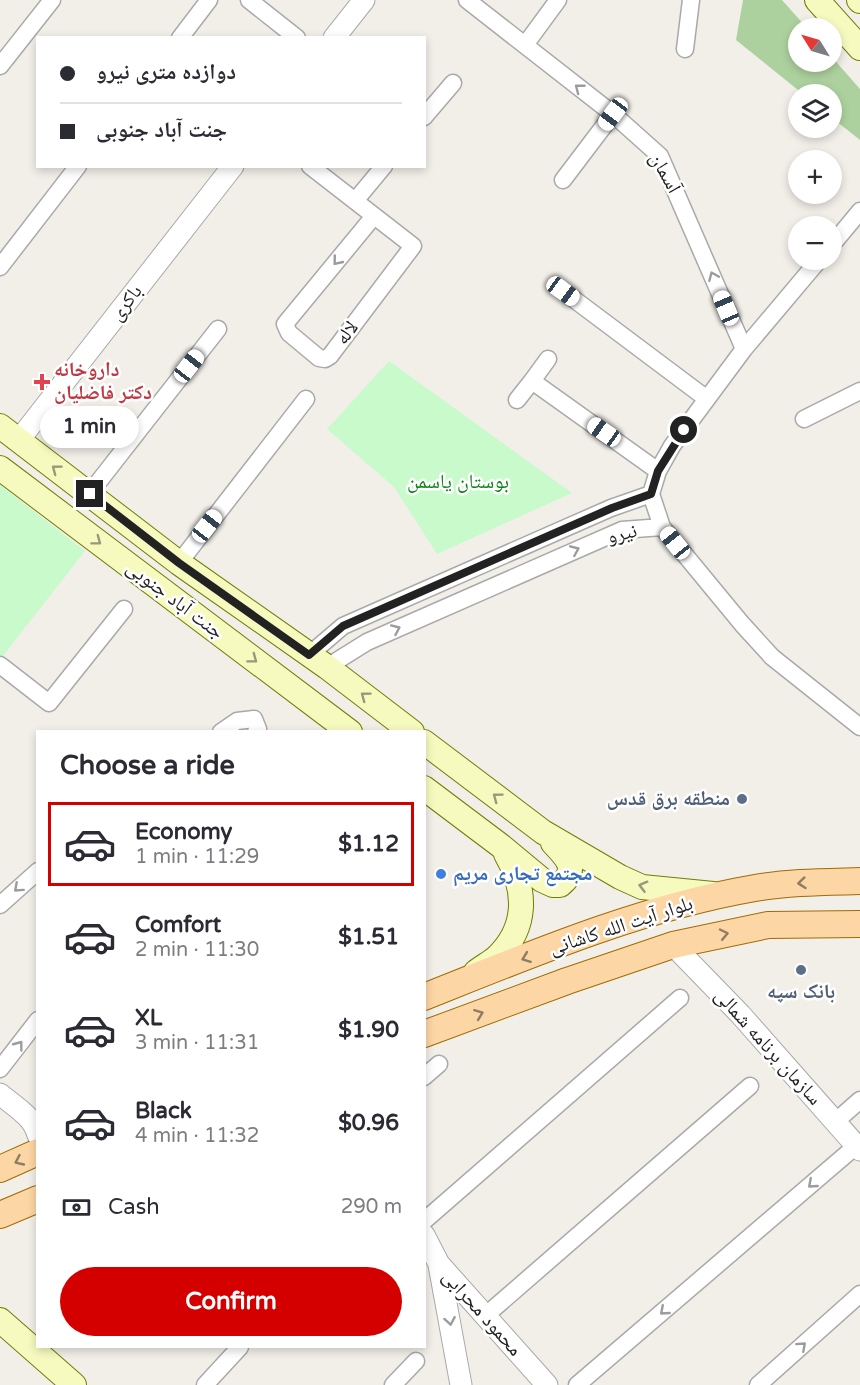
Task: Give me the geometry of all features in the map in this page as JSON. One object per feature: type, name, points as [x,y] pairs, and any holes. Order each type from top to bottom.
[{"type":"main road","points":[[817,0],[860,48]]},
{"type":"main road","name":"جنت آباد جنوبی","points":[[9,433],[179,563],[318,661],[409,730]]},
{"type":"main road","name":"جنت آباد جنوبی","points":[[0,468],[347,730]]},
{"type":"main road","points":[[426,744],[543,832],[620,877],[642,887],[721,895]]},
{"type":"main road","points":[[426,790],[542,880],[553,885],[560,885],[567,880],[571,870],[568,860],[543,832]]},
{"type":"main road","points":[[426,997],[471,975],[496,959],[510,940],[523,906],[512,864],[501,846]]},
{"type":"main road","name":"بلوار آیت الله کاشانی","points":[[426,997],[658,910],[757,888],[810,882],[860,881]]},
{"type":"main road","name":"بلوار آیت الله کاشانی","points":[[426,1033],[673,945],[768,925],[860,924]]},
{"type":"main road","points":[[0,1169],[36,1153]]},
{"type":"main road","points":[[0,1215],[36,1200]]},
{"type":"main road","points":[[0,1320],[74,1385]]},
{"type":"street","points":[[0,66],[51,0]]},
{"type":"street","points":[[182,36],[209,0]]},
{"type":"street","points":[[249,0],[294,36]]},
{"type":"street","points":[[336,36],[364,0]]},
{"type":"street","name":"آسمان","points":[[467,0],[613,114],[653,149],[664,164],[744,350]]},
{"type":"street","points":[[525,45],[558,0]]},
{"type":"street","points":[[685,50],[691,0]]},
{"type":"street","points":[[426,115],[453,83]]},
{"type":"street","points":[[563,180],[613,114]]},
{"type":"street","points":[[0,267],[76,168]]},
{"type":"street","name":"باکری","points":[[9,433],[231,168]]},
{"type":"street","name":"لاله","points":[[313,168],[413,246],[330,356],[325,359],[319,358],[289,333],[285,324],[374,216]]},
{"type":"street","points":[[355,201],[382,168]]},
{"type":"street","points":[[842,233],[860,211]]},
{"type":"street","points":[[662,527],[651,494],[658,471],[672,446],[744,350],[811,270]]},
{"type":"street","points":[[563,291],[707,399]]},
{"type":"street","points":[[90,494],[218,330]]},
{"type":"street","points":[[517,400],[548,359]]},
{"type":"street","points":[[532,381],[658,471]]},
{"type":"street","points":[[804,419],[860,391]]},
{"type":"street","points":[[179,563],[306,399]]},
{"type":"street","name":"نیرو","points":[[318,661],[343,626],[612,508],[651,494]]},
{"type":"street","name":"نیرو","points":[[318,661],[367,642],[621,530],[662,527],[772,657],[860,727]]},
{"type":"street","points":[[498,558],[508,579]]},
{"type":"street","points":[[0,665],[49,703],[124,609]]},
{"type":"street","points":[[224,730],[237,721],[255,725]]},
{"type":"street","points":[[0,905],[36,873]]},
{"type":"street","name":"سازمان برنامه شمالی","points":[[673,945],[740,1014],[858,1148]]},
{"type":"street","points":[[426,1219],[680,998]]},
{"type":"street","points":[[0,1069],[36,1023]]},
{"type":"street","points":[[426,1075],[439,1064]]},
{"type":"street","points":[[485,1316],[750,1086]]},
{"type":"street","points":[[0,1094],[30,1119],[36,1127]]},
{"type":"street","points":[[835,1122],[860,1100]]},
{"type":"street","points":[[577,1385],[858,1148]]},
{"type":"street","name":"محمود محرابی","points":[[426,1239],[439,1264],[547,1385]]},
{"type":"street","points":[[439,1264],[461,1385]]},
{"type":"street","points":[[758,1385],[860,1294]]},
{"type":"street","points":[[205,1385],[239,1348]]},
{"type":"street","points":[[393,1385],[416,1361]]},
{"type":"green space","points":[[743,0],[782,0],[798,18],[788,18],[788,72],[842,72],[842,69],[860,89],[860,140],[842,126],[842,84],[791,84],[736,40]]},
{"type":"green space","name":"بوستان یاسمن","points":[[389,361],[572,493],[437,554],[394,487],[327,429]]},
{"type":"green space","points":[[0,485],[85,551],[2,657],[0,656]]},
{"type":"place","name":"داروخانه دکتر فاضلیان","points":[[42,382]]},
{"type":"place","name":"منطقه برق قدس","points":[[742,799]]},
{"type":"place","name":"مجتمع تجاری مریم","points":[[441,874]]},
{"type":"place","name":"بانک سپه","points":[[801,970]]},
{"type":"route","points":[[90,494],[179,563],[309,655],[343,626],[612,508],[651,494],[658,471],[684,430]]}]
